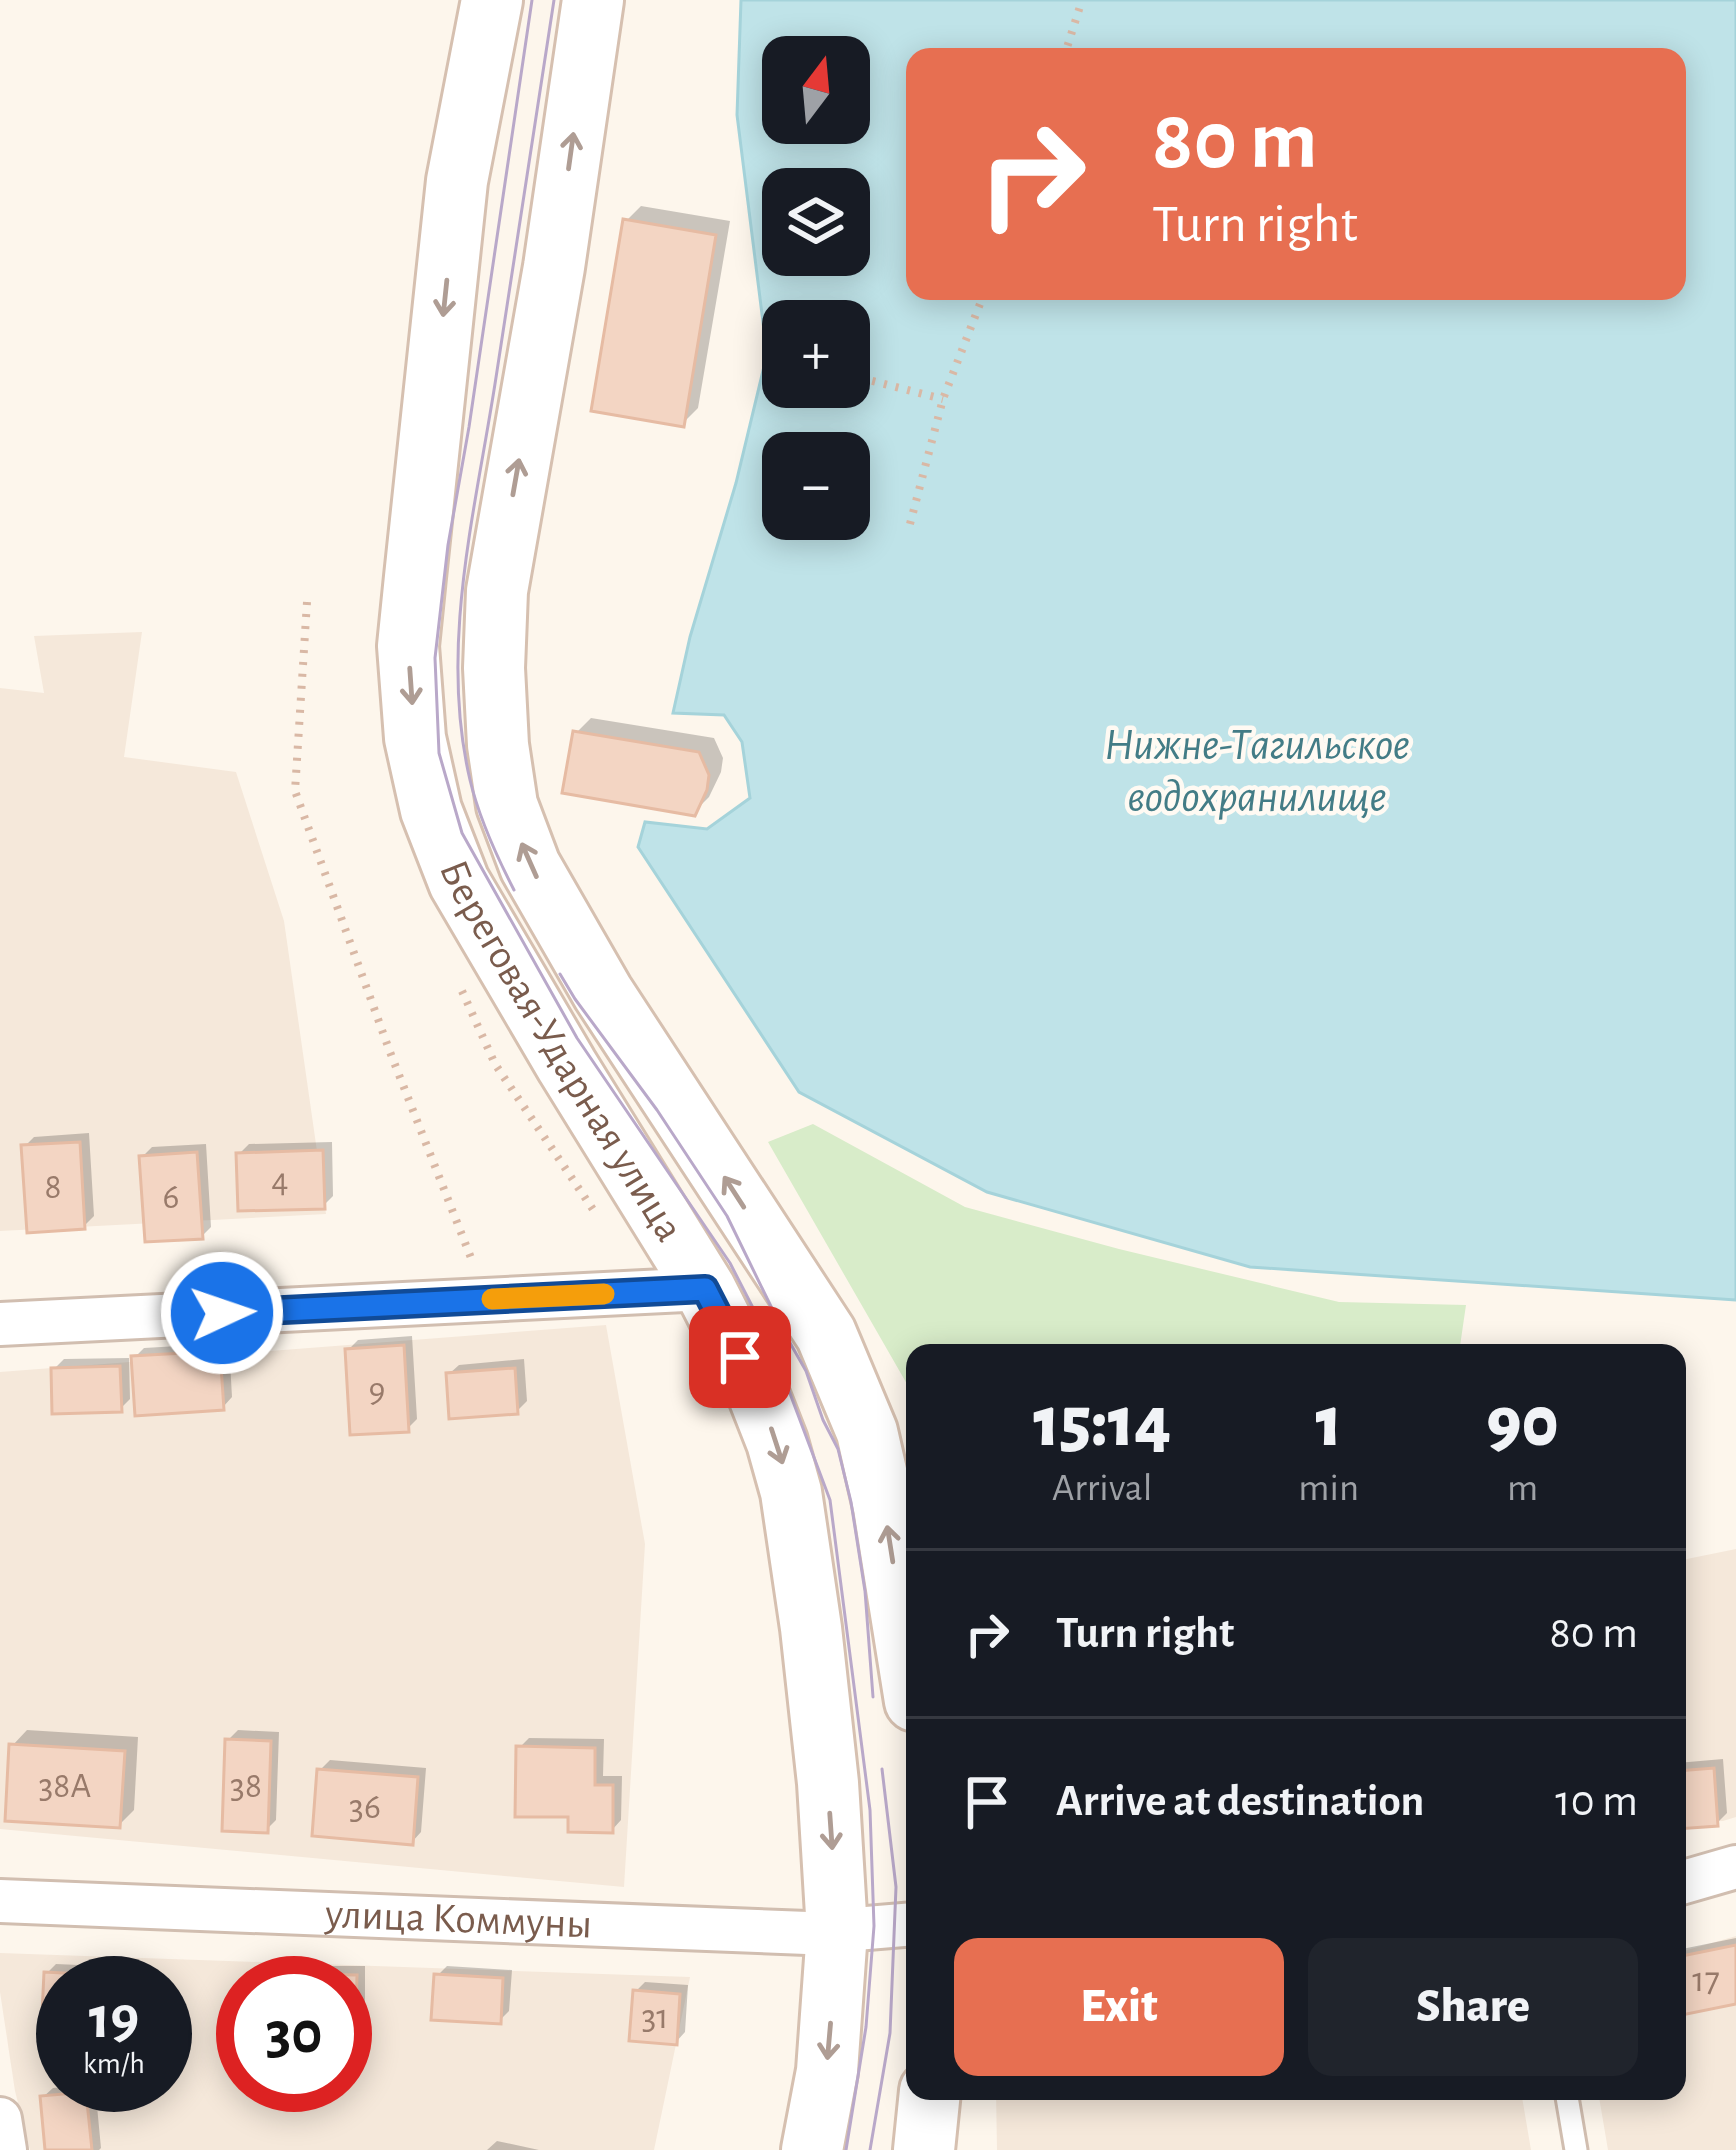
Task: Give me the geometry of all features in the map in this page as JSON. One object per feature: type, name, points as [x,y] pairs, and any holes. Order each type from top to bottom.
[{"type":"main road","name":"Береговая-Ударная улица","points":[[492,0],[457,182],[415,577],[408,646],[415,738],[431,810],[459,882],[705,1289],[757,1390],[777,1442],[791,1492],[811,1628],[838,1931],[827,2071],[812,2150]]},
{"type":"main road","name":"Береговая-Ударная улица","points":[[593,0],[554,267],[497,591],[494,668],[507,805],[530,866],[603,993],[826,1334],[867,1432],[906,1645]]},
{"type":"main road","points":[[924,2150],[930,2100]]},
{"type":"street","points":[[0,1324],[705,1289]]},
{"type":"street","points":[[1686,1881],[1736,1867]]},
{"type":"street","name":"улица Коммуны","points":[[0,1901],[807,1933],[906,1925]]},
{"type":"street","points":[[0,2119],[5,2150]]},
{"type":"lane","points":[[1568,2100],[1576,2150]]},
{"type":"path","points":[[1067,48],[1082,0]]},
{"type":"path","points":[[910,524],[943,399],[982,300]]},
{"type":"path","points":[[870,380],[943,399]]},
{"type":"path","points":[[307,602],[295,791],[390,1052],[488,1300]]},
{"type":"shaded area","points":[[142,632],[124,757],[236,772],[284,921],[326,1214],[0,1231],[0,688],[44,693],[34,636]]},
{"type":"shaded area","points":[[606,1325],[645,1544],[624,1887],[0,1829],[0,1372]]},
{"type":"shaded area","points":[[1736,1549],[1736,1817],[1723,1821],[1686,1823],[1686,1559]]},
{"type":"shaded area","points":[[1736,1936],[1736,2150],[1608,2150],[1600,2100],[1686,2100],[1686,1950]]},
{"type":"shaded area","points":[[0,1953],[86,1956],[36,1956],[36,2112],[192,2112],[192,1960],[216,1961],[216,2112],[372,2112],[372,1966],[690,1977],[654,2150],[30,2150],[15,2091],[0,1992]]},
{"type":"shaded area","points":[[996,2100],[1523,2100],[1531,2150],[997,2150]]},
{"type":"green space","points":[[813,1124],[965,1207],[1339,1302],[1466,1305],[1460,1344],[906,1344],[906,1382],[768,1142]]},
{"type":"water","name":"Нижне-Тагильское водохранилище","points":[[741,0],[1736,0],[1736,1300],[1250,1267],[987,1192],[799,1092],[638,847],[645,822],[707,829],[750,798],[742,742],[724,715],[673,713],[690,637],[762,375],[762,408],[870,408],[870,300],[762,300],[762,314],[737,115]]},
{"type":"building","points":[[623,219],[716,235],[684,427],[591,411]]},
{"type":"building","points":[[573,731],[699,752],[709,775],[695,816],[562,793]]},
{"type":"building","points":[[80,1142],[85,1229],[27,1233],[21,1145]]},
{"type":"building","points":[[323,1150],[325,1209],[238,1211],[236,1153]]},
{"type":"building","points":[[197,1152],[203,1239],[145,1242],[139,1156]]},
{"type":"building","points":[[404,1345],[409,1432],[350,1435],[345,1349]]},
{"type":"building","points":[[220,1351],[224,1410],[135,1416],[131,1356]]},
{"type":"building","points":[[120,1366],[122,1412],[52,1414],[51,1368]]},
{"type":"building","points":[[515,1368],[518,1414],[449,1419],[446,1373]]},
{"type":"building","points":[[225,1739],[271,1741],[268,1833],[222,1831]]},
{"type":"building","points":[[9,1744],[125,1751],[120,1828],[5,1821]]},
{"type":"building","points":[[516,1746],[595,1748],[595,1785],[613,1785],[613,1833],[568,1832],[568,1817],[515,1817]]},
{"type":"building","points":[[1714,1768],[1718,1826],[1686,1828],[1686,1770]]},
{"type":"building","points":[[317,1769],[418,1777],[413,1845],[312,1836]]},
{"type":"building","points":[[1736,1945],[1736,2004],[1686,2014],[1686,1955]]},
{"type":"building","points":[[434,1974],[503,1978],[501,2024],[431,2020]]},
{"type":"building","points":[[633,1990],[680,1994],[677,2045],[629,2041]]},
{"type":"building","points":[[41,2112],[88,2112],[92,2150],[45,2150]]},
{"type":"tram line","points":[[532,0],[448,545],[435,658],[439,753],[462,833],[577,1038],[730,1263],[771,1343],[830,1500],[870,1810],[874,1926],[866,2027],[846,2150]]},
{"type":"tram line","points":[[514,890],[470,780],[461,729],[459,626],[554,0]]},
{"type":"tram line","points":[[560,974],[727,1216],[806,1371],[838,1449],[851,1502],[865,1591],[873,1697]]},
{"type":"tram line","points":[[870,2150],[890,2033],[896,1887],[882,1769]]},
{"type":"slow traffic","points":[[492,1299],[604,1294]]},
{"type":"route","points":[[222,1313],[705,1289],[740,1357]]}]
